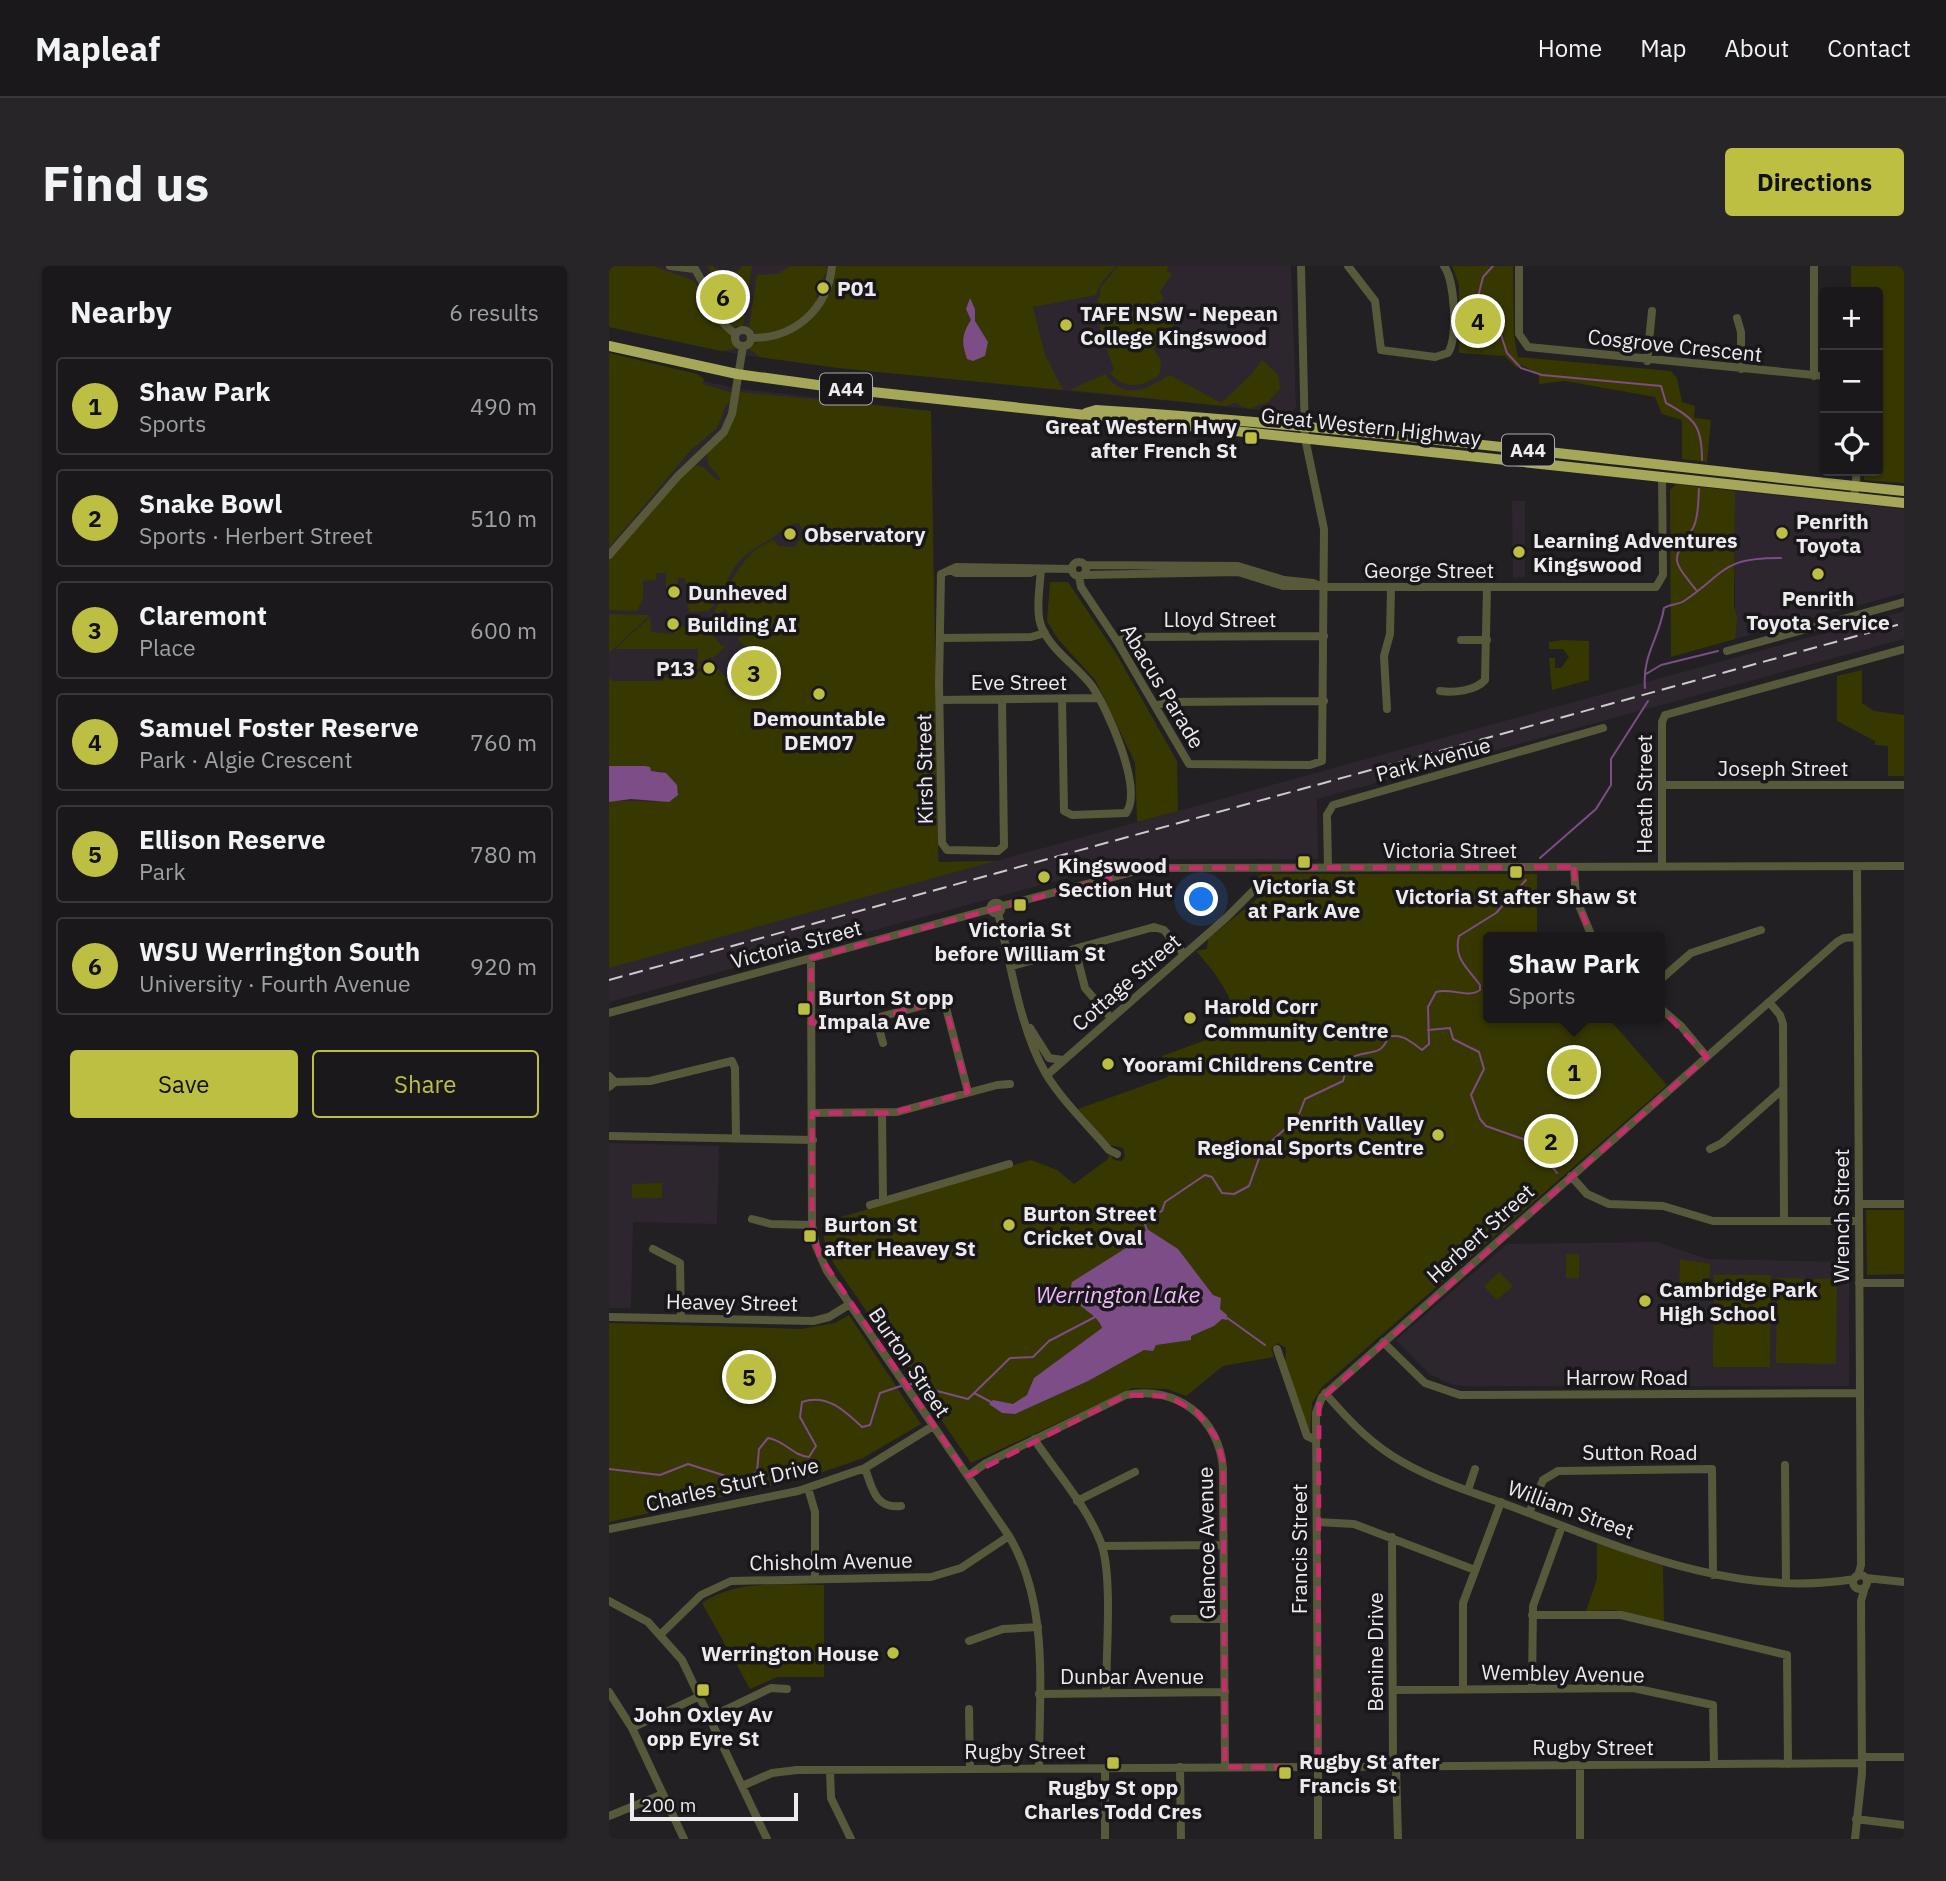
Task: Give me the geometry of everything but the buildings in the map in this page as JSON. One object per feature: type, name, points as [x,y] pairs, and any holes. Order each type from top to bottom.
[{"type":"highway","name":"Great Western Highway","points":[[609,346],[775,380],[1086,413],[1096,410],[1183,415],[1305,433],[1662,476],[1855,492],[1904,491]]},
{"type":"highway","name":"Great Western Highway","points":[[1305,433],[1855,492],[1904,503]]},
{"type":"street","points":[[670,266],[695,269],[705,286],[717,318],[736,334],[736,342],[742,351]]},
{"type":"street","points":[[752,338],[776,336],[804,321],[825,296],[832,266]]},
{"type":"street","name":"Abacus Parade","points":[[1071,569],[1083,572],[1083,590],[1117,641],[1183,757],[1192,765],[1310,765],[1319,763],[1324,758],[1322,511],[1305,433],[1301,266]]},
{"type":"street","points":[[1348,266],[1375,301],[1381,349],[1438,357],[1448,353],[1452,343],[1452,283],[1444,266]]},
{"type":"street","name":"Cosgrove Crescent","points":[[1519,266],[1519,332],[1523,344],[1534,348],[1647,361],[1820,376]]},
{"type":"street","points":[[1814,266],[1814,376]]},
{"type":"street","points":[[1647,361],[1651,311]]},
{"type":"street","points":[[1737,318],[1741,332],[1741,369]]},
{"type":"street","points":[[736,334],[745,329],[752,338]]},
{"type":"street","points":[[609,555],[678,476],[724,432],[732,414],[742,351],[752,338]]},
{"type":"street","name":"George Street","points":[[950,570],[956,573],[1030,573],[1041,569],[1071,569],[1077,562],[1083,572],[1238,566],[1283,580],[1313,583],[1321,587],[1660,585],[1663,571],[1662,476]]},
{"type":"street","points":[[1855,492],[1857,476]]},
{"type":"street","points":[[1041,569],[1040,622],[1045,633],[1090,684],[1127,763],[1129,806],[1122,814],[1072,815],[1064,811],[1062,699]]},
{"type":"street","name":"Kirsh Street","points":[[950,570],[940,577],[942,843],[946,849],[998,850],[1004,846],[1002,700]]},
{"type":"street","points":[[1440,691],[1455,692],[1484,681],[1487,640],[1486,587]]},
{"type":"street","points":[[1387,709],[1384,656],[1390,634],[1391,588]]},
{"type":"street","points":[[1727,651],[1904,602]]},
{"type":"street","points":[[941,638],[1031,637],[1045,633]]},
{"type":"street","name":"Lloyd Street","points":[[1117,641],[1133,637],[1324,636]]},
{"type":"street","points":[[1461,640],[1487,640]]},
{"type":"street","name":"Heath Street","points":[[1662,866],[1662,722],[1671,713],[1904,649]]},
{"type":"street","name":"Eve Street","points":[[940,700],[1098,698]]},
{"type":"street","points":[[1155,706],[1168,702],[1324,701]]},
{"type":"street","name":"Park Avenue","points":[[1328,867],[1328,815],[1333,805],[1604,728]]},
{"type":"street","name":"Joseph Street","points":[[1663,785],[1904,785]]},
{"type":"street","name":"Victoria Street","points":[[609,1013],[1148,868],[1904,866]]},
{"type":"street","points":[[1574,867],[1576,898],[1590,932]]},
{"type":"street","name":"Wrench Street","points":[[1855,1839],[1862,1760],[1857,867]]},
{"type":"street","name":"Cottage Street","points":[[1047,1075],[1251,896],[1258,886]]},
{"type":"street","points":[[997,909],[1026,1023],[1047,1075],[1109,1150],[1117,1154]]},
{"type":"street","points":[[1012,966],[1154,927],[1164,930],[1184,954]]},
{"type":"street","points":[[1665,976],[1693,952],[1761,930]]},
{"type":"street","name":"Herbert Street","points":[[1325,1393],[1840,940],[1857,937]]},
{"type":"street","points":[[1075,949],[1085,988],[1111,1018]]},
{"type":"street","name":"Burton Street","points":[[811,958],[812,1225],[823,1263],[1009,1536],[1029,1578],[1038,1627],[1039,1768]]},
{"type":"street","points":[[811,1023],[853,1023],[944,1000],[968,1092]]},
{"type":"street","points":[[1769,1002],[1783,1021],[1784,1221]]},
{"type":"street","points":[[1665,1012],[1707,1056]]},
{"type":"street","points":[[876,1018],[883,1043]]},
{"type":"street","points":[[1026,1023],[1049,1058],[1065,1059]]},
{"type":"street","points":[[737,1139],[733,1062],[739,1054]]},
{"type":"street","points":[[611,1082],[650,1081],[726,1061],[733,1062]]},
{"type":"street","points":[[812,1113],[897,1112],[968,1092],[1010,1084]]},
{"type":"street","points":[[1710,1149],[1723,1143],[1783,1089]]},
{"type":"street","points":[[882,1113],[883,1201]]},
{"type":"street","points":[[609,1136],[813,1140]]},
{"type":"street","points":[[870,1205],[1009,1164]]},
{"type":"street","points":[[1571,1177],[1587,1194],[1612,1205],[1660,1206],[1717,1221],[1859,1221]]},
{"type":"street","points":[[1859,1204],[1904,1204]]},
{"type":"street","points":[[752,1219],[771,1224],[812,1225]]},
{"type":"street","points":[[653,1249],[680,1263],[681,1318]]},
{"type":"street","points":[[1859,1283],[1904,1283]]},
{"type":"street","name":"Heavey Street","points":[[609,1317],[813,1321],[829,1317],[850,1304]]},
{"type":"street","name":"Harrow Road","points":[[1385,1340],[1405,1363],[1430,1385],[1460,1395],[1860,1393]]},
{"type":"street","points":[[1277,1349],[1307,1436],[1316,1440],[1317,1409],[1325,1393]]},
{"type":"street","name":"William Street","points":[[1325,1393],[1363,1433],[1389,1454],[1416,1469],[1562,1526],[1713,1575],[1754,1582],[1861,1582]]},
{"type":"street","name":"Glencoe Avenue","points":[[968,1476],[986,1463],[1126,1395],[1154,1394],[1183,1403],[1205,1421],[1220,1450],[1225,1767]]},
{"type":"street","name":"Charles Sturt Drive","points":[[609,1529],[808,1488],[865,1468],[933,1426]]},
{"type":"street","points":[[1034,1439],[1077,1501],[1102,1546],[1106,1574],[1107,1693]]},
{"type":"street","name":"Francis Street","points":[[1316,1440],[1318,1839]]},
{"type":"street","points":[[1785,1465],[1786,1582]]},
{"type":"street","points":[[865,1468],[879,1502],[888,1506],[901,1506]]},
{"type":"street","points":[[1468,1490],[1475,1469]]},
{"type":"street","name":"Sutton Road","points":[[1529,1513],[1543,1480],[1558,1471],[1712,1469],[1713,1575]]},
{"type":"street","points":[[1077,1501],[1135,1472]]},
{"type":"street","points":[[808,1488],[815,1512],[815,1578]]},
{"type":"street","points":[[1463,1689],[1462,1609],[1501,1503]]},
{"type":"street","points":[[1317,1522],[1351,1523],[1475,1570]]},
{"type":"street","points":[[1532,1689],[1534,1598],[1562,1526]]},
{"type":"street","name":"Chisholm Avenue","points":[[661,1634],[696,1600],[724,1583],[750,1579],[939,1575],[966,1565],[1009,1536]]},
{"type":"street","name":"Benine Drive","points":[[1392,1537],[1392,1690],[1398,1839]]},
{"type":"street","points":[[1102,1546],[1223,1545]]},
{"type":"street","points":[[1861,1582],[1904,1582]]},
{"type":"street","points":[[609,1601],[640,1617],[661,1634],[682,1660],[767,1839]]},
{"type":"street","points":[[1532,1615],[1621,1615],[1787,1655],[1788,1764]]},
{"type":"street","points":[[1174,1619],[1224,1619]]},
{"type":"street","points":[[969,1641],[1003,1629],[1038,1627]]},
{"type":"street","points":[[710,1717],[771,1688],[787,1689]]},
{"type":"street","name":"Wembley Avenue","points":[[1392,1690],[1639,1689],[1713,1705],[1714,1765]]},
{"type":"street","points":[[609,1692],[632,1728],[684,1839]]},
{"type":"street","name":"Dunbar Avenue","points":[[1039,1694],[1225,1692]]},
{"type":"street","points":[[632,1728],[700,1696]]},
{"type":"street","points":[[969,1709],[969,1769]]},
{"type":"street","name":"Rugby Street","points":[[742,1786],[775,1772],[830,1770],[1714,1765],[1788,1764],[1904,1757]]},
{"type":"street","points":[[1580,1765],[1580,1839]]},
{"type":"street","points":[[1104,1839],[1105,1768]]},
{"type":"street","points":[[1180,1768],[1181,1839]]},
{"type":"street","points":[[830,1770],[831,1798],[851,1839]]},
{"type":"street","points":[[609,1816],[663,1794]]},
{"type":"street","points":[[1856,1819],[1904,1825]]},
{"type":"highlighted area","points":[[1574,867],[1576,898],[1591,935],[1707,1057],[1319,1401],[1318,1760],[1312,1767],[1225,1767],[1223,1462],[1216,1437],[1197,1412],[1167,1396],[1126,1395],[968,1476],[819,1255],[812,1225],[812,1113],[892,1113],[968,1092],[944,1000],[857,1023],[811,1023],[811,958],[1148,868]]},
{"type":"shaded area","name":"TAFE NSW - Nepean College Kingswood","points":[[609,266],[1291,266],[1296,407],[1290,413],[838,368],[742,355],[609,327]]},
{"type":"shaded area","points":[[609,266],[653,266],[692,280],[701,288],[715,320],[732,336],[738,348],[721,351],[609,327]]},
{"type":"shaded area","points":[[707,266],[713,266],[728,278],[743,266],[752,266],[743,326],[731,327],[716,306],[708,285],[714,278]]},
{"type":"shaded area","points":[[790,266],[826,266],[828,274],[825,274],[816,297],[820,299],[792,324],[758,335],[749,327],[757,275],[778,274]]},
{"type":"shaded area","points":[[835,266],[1116,266],[1101,283],[1096,295],[1033,307],[1045,355],[1063,390],[838,368],[760,357],[748,348],[803,326],[815,311]]},
{"type":"shaded area","points":[[1118,266],[1168,266],[1167,272],[1172,273],[1160,292],[1163,297],[1161,303],[1159,300],[1156,302],[1169,315],[1178,314],[1170,333],[1153,349],[1161,360],[1160,374],[1141,384],[1121,382],[1110,372],[1114,370],[1100,328],[1097,306],[1101,287]]},
{"type":"shaded area","points":[[1452,266],[1513,266],[1514,336],[1518,357],[1671,371],[1677,378],[1682,402],[1695,406],[1694,418],[1711,420],[1707,462],[1682,459],[1682,420],[1662,414],[1655,397],[1565,381],[1539,384],[1539,374],[1521,365],[1517,368],[1505,356],[1459,353],[1459,285]]},
{"type":"shaded area","points":[[1851,266],[1904,266],[1904,483],[1864,480],[1864,476],[1883,476],[1883,287],[1851,287]]},
{"type":"shaded area","points":[[609,353],[697,374],[704,379],[703,384],[732,393],[733,399],[726,405],[717,428],[691,450],[609,547]]},
{"type":"shaded area","points":[[1262,360],[1278,375],[1280,389],[1268,402],[1249,409],[1235,403],[1225,406],[1070,390],[1105,374],[1120,388],[1128,390],[1145,388],[1170,375],[1221,403],[1250,376]]},
{"type":"shaded area","points":[[609,361],[735,388],[931,411],[939,862],[996,861],[1904,611],[1904,639],[1317,799],[1318,859],[1137,859],[609,1002]]},
{"type":"shaded area","points":[[738,392],[931,411],[938,862],[995,861],[609,968],[609,802],[668,800],[679,791],[661,771],[650,771],[645,766],[609,766],[609,678],[613,681],[663,681],[663,677],[688,677],[703,670],[706,673],[714,666],[728,679],[724,683],[732,697],[740,690],[744,694],[756,683],[754,679],[761,686],[767,680],[758,670],[762,666],[738,639],[745,631],[725,609],[717,615],[714,611],[738,570],[752,553],[773,540],[779,546],[795,547],[804,533],[799,523],[791,525],[746,555],[737,564],[718,600],[708,611],[689,612],[685,578],[678,578],[677,591],[666,591],[666,573],[656,573],[656,580],[643,581],[643,599],[637,611],[609,610],[609,558],[694,465],[703,467],[718,481],[721,479],[708,464],[707,453],[726,432]]},
{"type":"shaded area","points":[[1676,484],[1735,491],[1734,605],[1737,618],[1735,639],[1671,657],[1670,490]]},
{"type":"shaded area","points":[[1735,491],[1904,509],[1904,593],[1735,639]]},
{"type":"shaded area","name":"Learning Adventures Kingswood","points":[[1512,501],[1525,501],[1525,577],[1513,578]]},
{"type":"shaded area","points":[[1050,582],[1068,582],[1117,655],[1177,761],[1178,811],[1137,822],[1135,763],[1096,681],[1058,639],[1047,621]]},
{"type":"shaded area","points":[[609,614],[649,615],[649,616],[609,653]]},
{"type":"shaded area","points":[[650,617],[651,632],[674,634],[675,627],[692,626],[697,632],[706,628],[722,646],[727,645],[713,658],[698,663],[698,649],[615,649]]},
{"type":"shaded area","points":[[1589,641],[1589,680],[1552,690],[1549,658],[1555,658],[1555,668],[1561,668],[1569,657],[1563,649],[1549,649],[1549,642]]},
{"type":"shaded area","points":[[712,658],[702,666],[694,671],[673,673],[672,663],[704,664]]},
{"type":"shaded area","points":[[1862,670],[1862,703],[1874,711],[1904,715],[1904,776],[1888,776],[1888,746],[1875,745],[1875,741],[1837,721],[1837,676]]},
{"type":"shaded area","points":[[1262,874],[1537,874],[1537,932],[1483,932],[1483,1023],[1612,1023],[1667,1085],[1322,1387],[1312,1403],[1310,1434],[1285,1364],[1286,1348],[1278,1343],[1271,1348],[1274,1357],[1223,1366],[1186,1396],[1167,1389],[1133,1388],[971,1463],[834,1264],[825,1243],[821,1223],[1031,1160],[1057,1170],[1074,1184],[1108,1159],[1109,1154],[1114,1160],[1122,1161],[1125,1156],[1123,1148],[1110,1145],[1078,1109],[1168,1077],[1162,1056],[1209,1039],[1208,1031],[1231,1024],[1228,1015],[1235,1012],[1228,995],[1214,972],[1196,951],[1207,949],[1208,939],[1263,894],[1253,882]]},
{"type":"shaded area","points":[[609,1143],[719,1146],[717,1224],[633,1222],[631,1308],[609,1308]]},
{"type":"shaded area","points":[[662,1183],[662,1198],[632,1198],[632,1184]]},
{"type":"shaded area","points":[[1866,1210],[1904,1210],[1904,1274],[1867,1275]]},
{"type":"shaded area","name":"Cambridge Park High School","points":[[1657,1242],[1707,1259],[1849,1262],[1849,1386],[1463,1386],[1451,1384],[1429,1374],[1396,1340],[1507,1244]]},
{"type":"shaded area","points":[[1566,1254],[1579,1254],[1579,1278],[1566,1278]]},
{"type":"shaded area","points":[[1680,1259],[1710,1264],[1709,1300],[1679,1299]]},
{"type":"shaded area","points":[[1499,1272],[1513,1286],[1497,1300],[1484,1286]]},
{"type":"shaded area","points":[[1714,1275],[1771,1275],[1770,1367],[1713,1367]]},
{"type":"shaded area","points":[[1777,1278],[1837,1279],[1836,1364],[1776,1363]]},
{"type":"shaded area","points":[[849,1315],[921,1424],[863,1458],[806,1478],[609,1522],[609,1323],[801,1329],[835,1323]]},
{"type":"shaded area","points":[[1597,1543],[1663,1566],[1664,1622],[1614,1610],[1586,1611],[1597,1579]]},
{"type":"shaded area","points":[[776,1584],[824,1585],[824,1677],[777,1677],[750,1689],[702,1603],[716,1595],[745,1587]]},
{"type":"water","points":[[970,298],[975,309],[975,321],[988,342],[985,356],[973,361],[967,359],[963,343],[971,320],[966,309]]},
{"type":"water","points":[[609,766],[645,766],[650,767],[651,771],[666,773],[677,785],[678,795],[669,802],[631,799],[609,802]]},
{"type":"water","name":"Werrington Lake","points":[[1147,1229],[1178,1249],[1213,1295],[1221,1298],[1220,1309],[1227,1315],[1227,1320],[1222,1319],[1214,1326],[1191,1336],[1191,1340],[1156,1345],[1153,1351],[1144,1350],[1088,1381],[1015,1414],[1002,1413],[989,1404],[993,1400],[1013,1404],[1027,1395],[1034,1378],[1102,1328],[1073,1297],[1072,1282],[1134,1243]]},
{"type":"waterway","points":[[1493,266],[1483,277],[1478,297],[1500,332],[1507,353],[1521,368],[1542,375],[1661,386],[1666,403],[1691,419],[1699,432],[1702,460]]},
{"type":"waterway","points":[[1696,590],[1678,565],[1677,559],[1695,524],[1699,489]]},
{"type":"waterway","points":[[1645,688],[1648,656],[1664,608],[1684,601],[1718,574],[1736,564],[1747,560],[1781,558]]},
{"type":"waterway","points":[[1646,674],[1661,665],[1718,651]]},
{"type":"waterway","points":[[1540,858],[1596,809],[1611,785],[1611,759],[1648,701]]},
{"type":"waterway","points":[[1147,1230],[1143,1219],[1162,1211],[1165,1202],[1205,1175],[1212,1177],[1222,1193],[1234,1194],[1249,1186],[1262,1150],[1298,1117],[1305,1099],[1343,1081],[1349,1059],[1377,1051],[1388,1037],[1393,1036],[1402,1037],[1422,1050],[1429,1044],[1428,1007],[1436,992],[1470,993],[1480,990],[1480,985],[1460,957],[1459,936],[1496,913],[1526,880]]},
{"type":"waterway","points":[[1428,1030],[1450,1028],[1453,1039],[1479,1052],[1484,1069],[1471,1095],[1480,1119],[1486,1126],[1523,1139],[1542,1154],[1557,1173]]},
{"type":"waterway","points":[[910,1384],[968,1399],[1010,1358],[1033,1357],[1049,1341],[1095,1317]]},
{"type":"waterway","points":[[1226,1317],[1265,1345]]},
{"type":"waterway","points":[[609,1469],[660,1475],[688,1464],[732,1478],[745,1478],[757,1472],[759,1449],[768,1438],[809,1457],[816,1446],[800,1417],[802,1402],[820,1400],[835,1405],[862,1427],[870,1425],[880,1393],[901,1386]]},
{"type":"waterway","points":[[974,1393],[991,1402]]},
{"type":"railway","points":[[609,980],[1904,623]]},
{"type":"place","name":"P01","points":[[823,288]]},
{"type":"place","name":"WSU Werrington South","points":[[723,297]]},
{"type":"place","name":"Samuel Foster Reserve","points":[[1478,321]]},
{"type":"place","name":"TAFE NSW - Nepean College Kingswood","points":[[1066,325]]},
{"type":"place","name":"Great Western Hwy after French St","points":[[1251,438]]},
{"type":"place","name":"Penrith Toyota","points":[[1782,533]]},
{"type":"place","name":"Observatory","points":[[790,534]]},
{"type":"place","name":"Learning Adventures Kingswood","points":[[1519,552]]},
{"type":"place","name":"Penrith Toyota Service","points":[[1818,574]]},
{"type":"place","name":"Dunheved","points":[[674,592]]},
{"type":"place","name":"Building AI","points":[[673,624]]},
{"type":"place","name":"P13","points":[[709,668]]},
{"type":"place","name":"Claremont","points":[[754,673]]},
{"type":"place","name":"Demountable DEM07","points":[[819,694]]},
{"type":"place","name":"Victoria St at Park Ave","points":[[1304,862]]},
{"type":"place","name":"Victoria St after Shaw St","points":[[1516,872]]},
{"type":"place","name":"Kingswood Section Hut","points":[[1044,877]]},
{"type":"place","name":"Victoria St before William St","points":[[1020,905]]},
{"type":"place","name":"Burton St opp Impala Ave","points":[[804,1009]]},
{"type":"place","name":"Harold Corr Community Centre","points":[[1190,1018]]},
{"type":"place","name":"Yoorami Childrens Centre","points":[[1108,1064]]},
{"type":"place","name":"Shaw Park","points":[[1574,1072]]},
{"type":"place","name":"Penrith Valley Regional Sports Centre","points":[[1438,1135]]},
{"type":"place","name":"Snake Bowl","points":[[1551,1141]]},
{"type":"place","name":"Burton Street Cricket Oval","points":[[1009,1225]]},
{"type":"place","name":"Burton St after Heavey St","points":[[810,1236]]},
{"type":"place","name":"Cambridge Park High School","points":[[1645,1301]]},
{"type":"place","name":"Ellison Reserve","points":[[749,1377]]},
{"type":"place","name":"Werrington House","points":[[893,1653]]},
{"type":"place","name":"John Oxley Av opp Eyre St","points":[[703,1690]]},
{"type":"place","name":"Rugby St opp Charles Todd Cres","points":[[1113,1763]]},
{"type":"place","name":"Rugby St after Francis St","points":[[1285,1773]]}]
